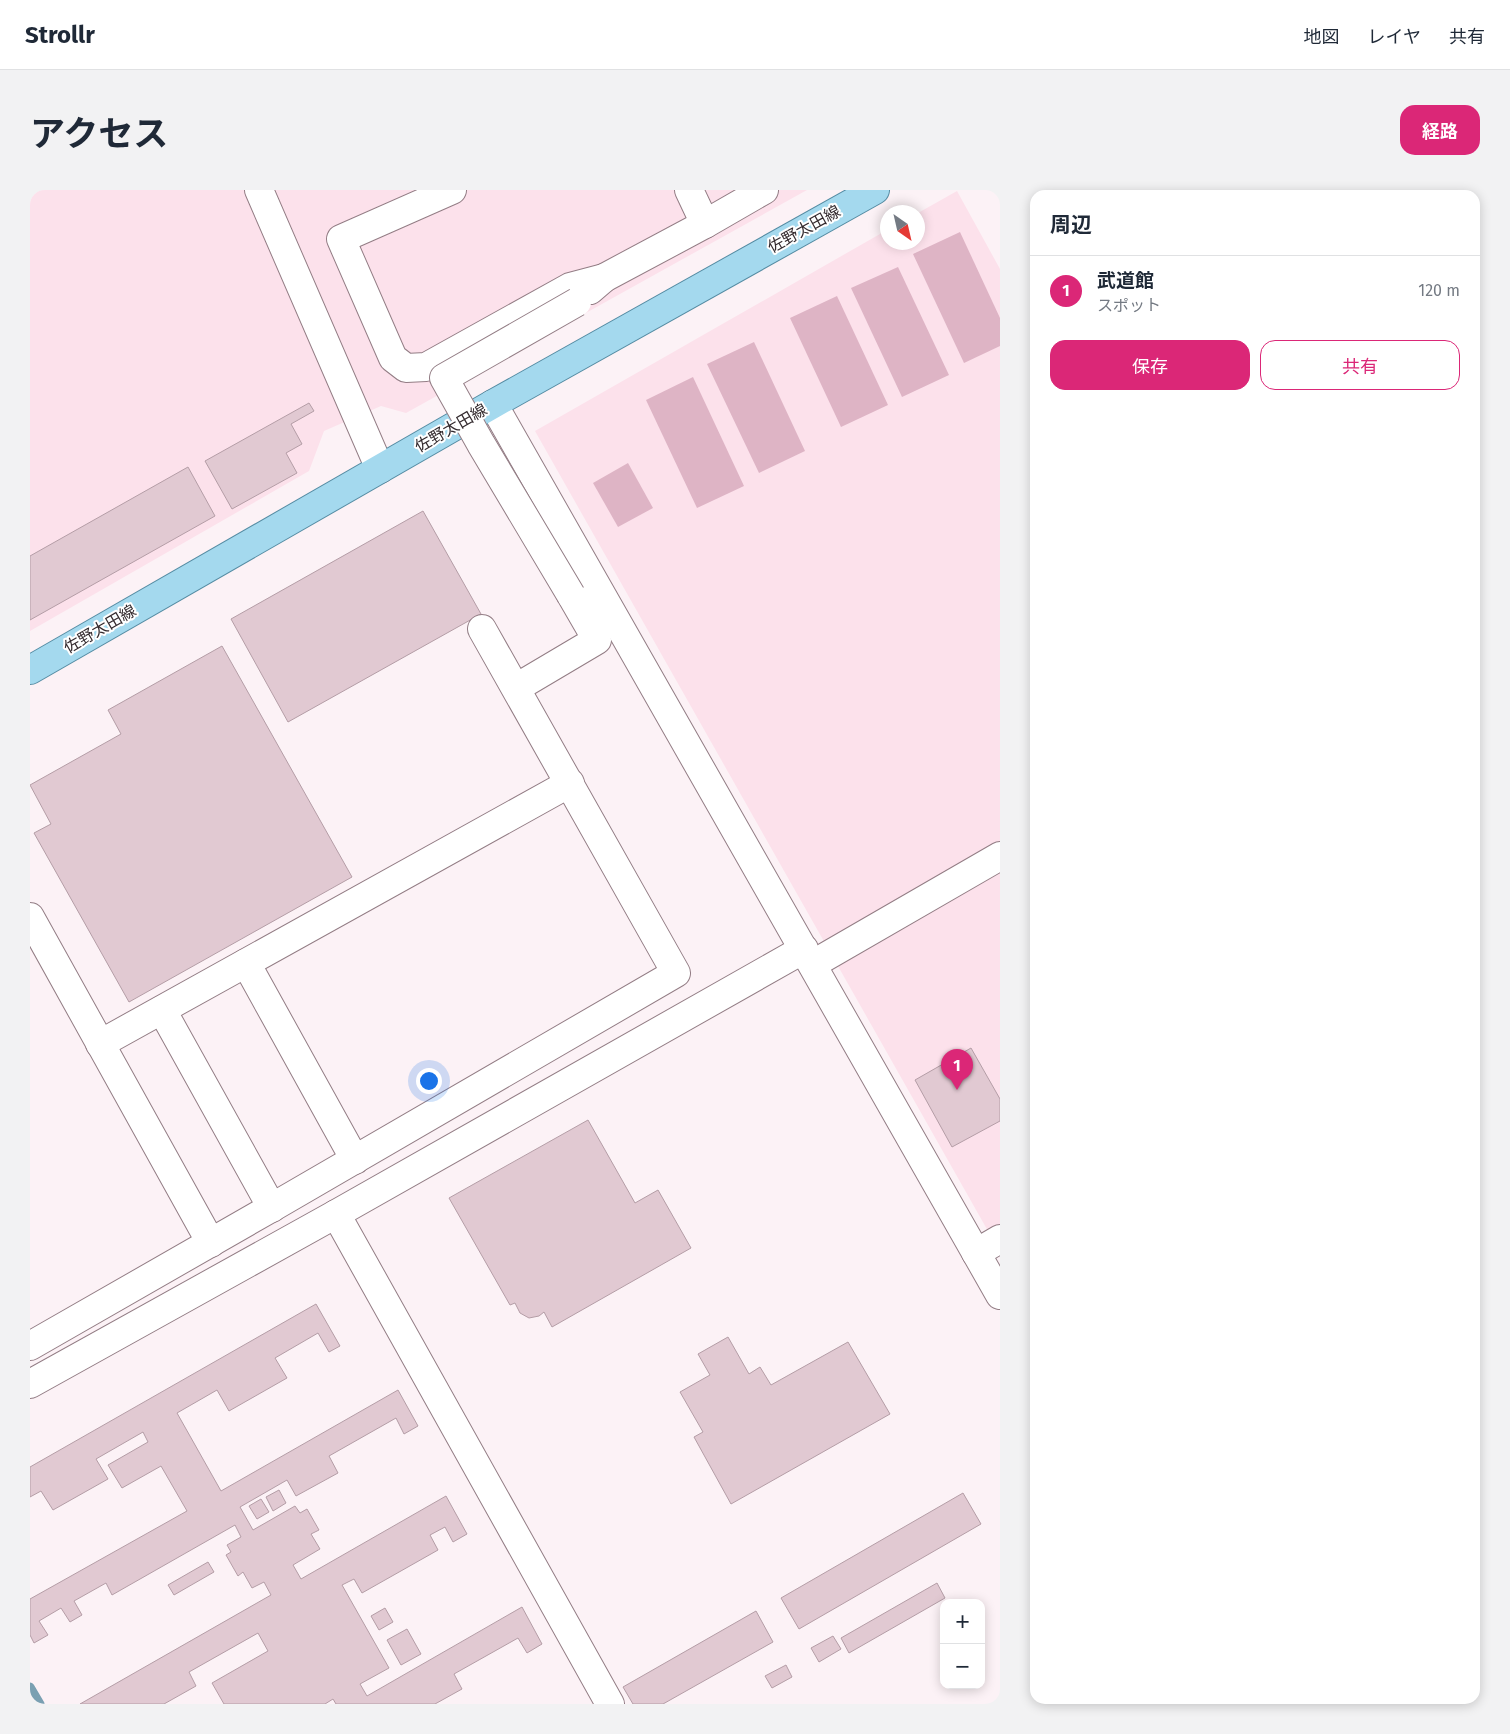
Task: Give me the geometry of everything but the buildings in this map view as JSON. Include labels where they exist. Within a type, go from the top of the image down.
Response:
[{"type":"main road","name":"佐野太田線","points":[[30,670],[494,404],[875,190]]},
{"type":"street","points":[[259,190],[380,469]]},
{"type":"street","points":[[452,190],[341,239],[393,358],[406,368],[426,367],[570,287],[604,278],[764,190]]},
{"type":"street","points":[[689,190],[705,224]]},
{"type":"street","points":[[516,688],[597,640],[444,378],[577,302],[604,278]]},
{"type":"street","points":[[494,404],[1000,1295]]},
{"type":"street","points":[[30,1346],[676,973],[482,629]]},
{"type":"street","points":[[100,1044],[570,783]]},
{"type":"street","points":[[30,1384],[808,956],[1000,856]]},
{"type":"street","points":[[30,917],[211,1243]]},
{"type":"street","points":[[246,963],[355,1160]]},
{"type":"street","points":[[162,1010],[272,1208]]},
{"type":"street","points":[[336,1214],[610,1704]]},
{"type":"street","points":[[976,1253],[1000,1239]]},
{"type":"shaded area","points":[[30,190],[807,190],[406,413],[381,406],[324,431],[309,471],[30,631]]},
{"type":"shaded area","points":[[957,191],[1000,269],[1000,1224],[988,1231],[535,431],[880,234],[880,250],[925,250],[925,209]]},
{"type":"shaded area","points":[[960,232],[1000,318],[1000,346],[964,363],[913,254]]},
{"type":"shaded area","points":[[898,267],[949,375],[902,397],[851,288]]},
{"type":"shaded area","points":[[837,296],[888,405],[841,427],[790,318]]},
{"type":"shaded area","points":[[754,342],[805,451],[759,473],[707,364]]},
{"type":"shaded area","points":[[693,377],[744,486],[697,508],[646,400]]},
{"type":"shaded area","points":[[628,463],[653,508],[618,527],[593,483]]},
{"type":"waterway","points":[[30,1687],[40,1704]]},
{"type":"place","name":"武道館","points":[[957,1090]]}]
